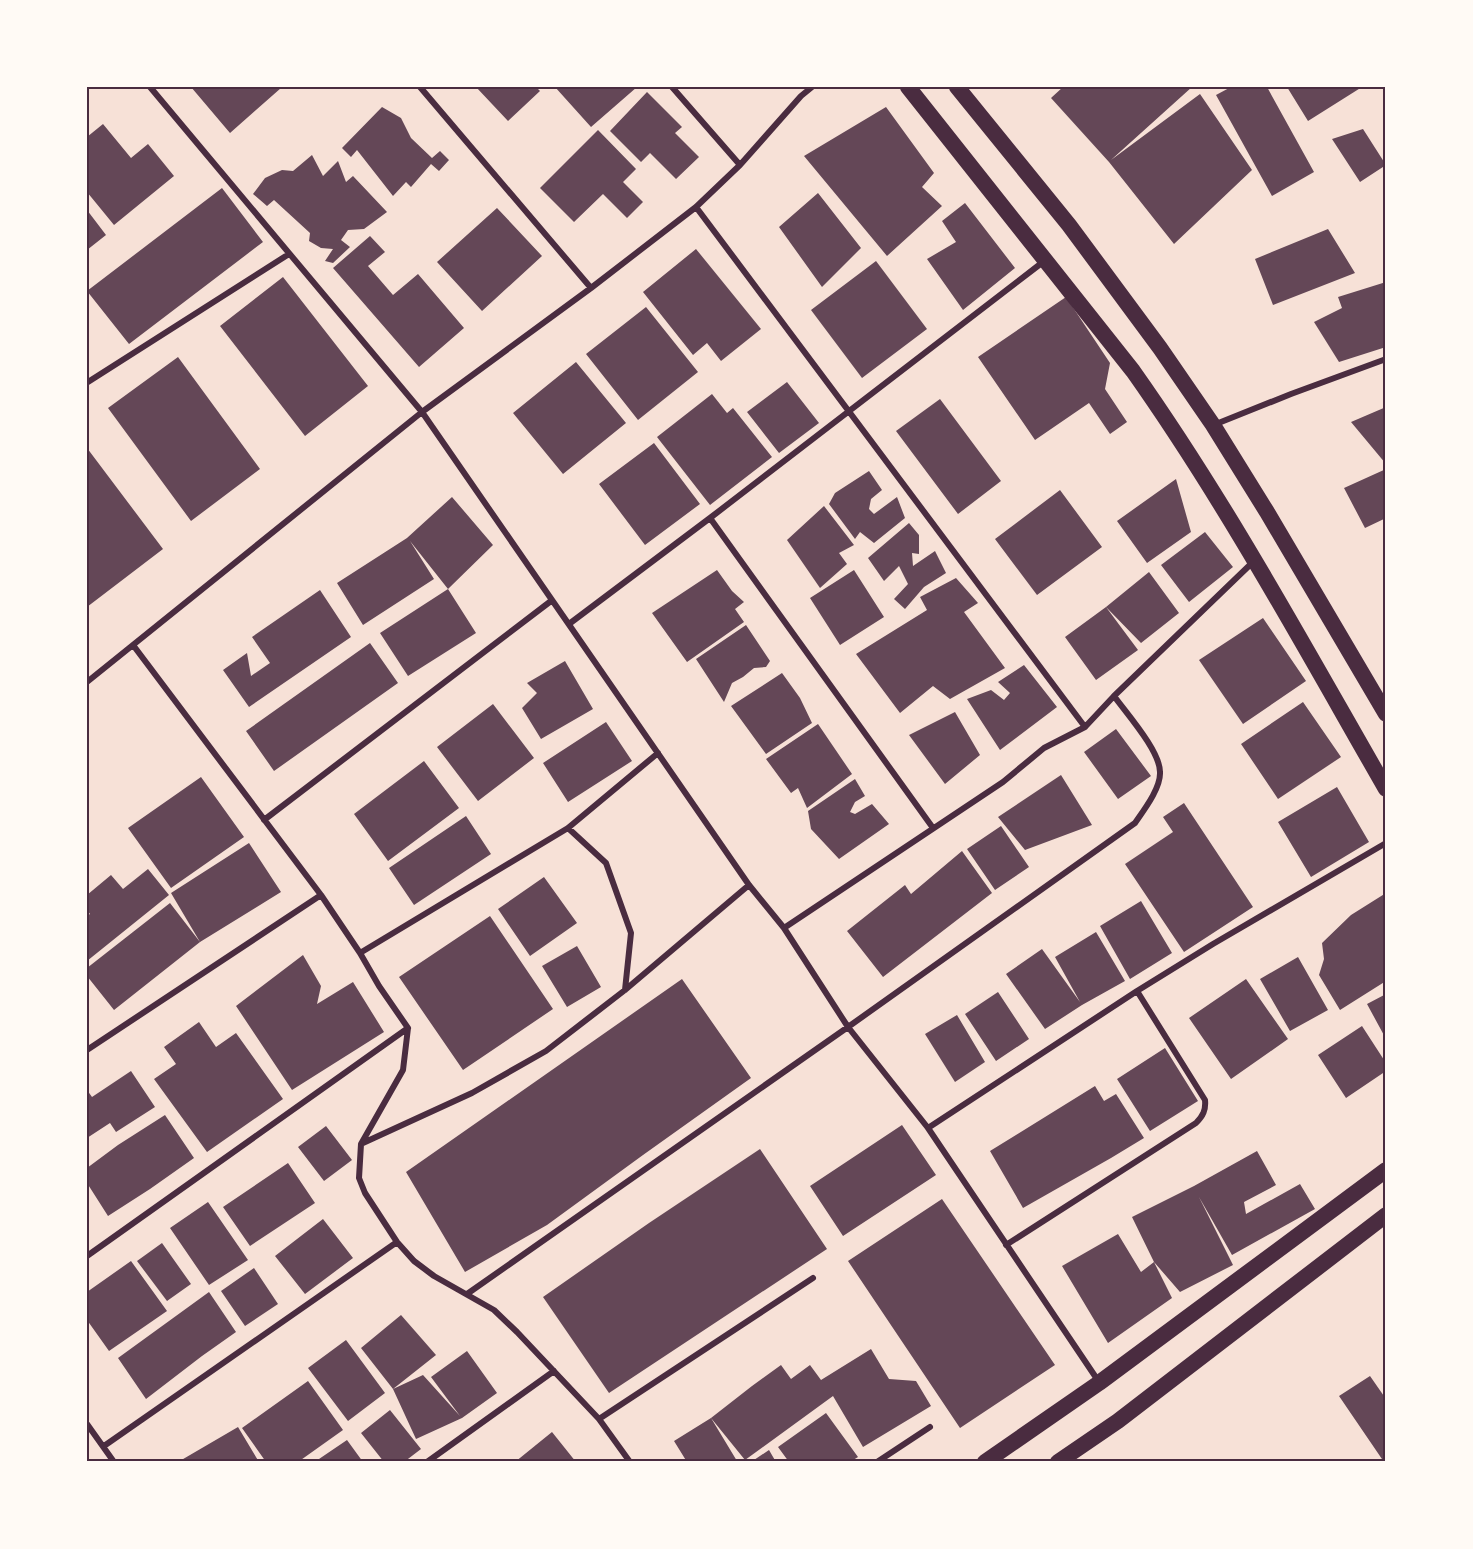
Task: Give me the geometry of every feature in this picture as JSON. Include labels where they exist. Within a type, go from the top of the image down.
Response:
[{"type":"highway","points":[[908,87],[1134,371],[1163,413],[1254,560],[1386,789]]},
{"type":"highway","points":[[957,87],[1069,225],[1160,348],[1213,425],[1386,714]]},
{"type":"highway","points":[[986,1462],[1099,1383],[1386,1170]]},
{"type":"highway","points":[[1058,1462],[1118,1421],[1386,1215]]},
{"type":"street","points":[[150,87],[422,412],[748,885],[784,928],[848,1027],[928,1128],[1099,1383]]},
{"type":"street","points":[[420,87],[591,288]]},
{"type":"street","points":[[672,87],[740,165]]},
{"type":"street","points":[[87,682],[422,412],[591,288],[696,207],[740,165],[801,96],[812,87]]},
{"type":"street","points":[[696,207],[1085,727]]},
{"type":"street","points":[[87,382],[289,254]]},
{"type":"street","points":[[569,624],[1046,260]]},
{"type":"street","points":[[1213,425],[1386,359]]},
{"type":"street","points":[[710,518],[933,828]]},
{"type":"street","points":[[784,928],[1003,782],[1044,748],[1085,727],[1254,560]]},
{"type":"street","points":[[264,820],[551,601]]},
{"type":"street","points":[[133,645],[321,895],[408,1028],[402,1070],[362,1144],[359,1178],[365,1193],[397,1242],[414,1262],[494,1310],[600,1419],[630,1462]]},
{"type":"street","points":[[466,1294],[1135,823],[1150,802],[1161,773],[1154,752],[1114,696]]},
{"type":"street","points":[[360,953],[568,828],[658,753]]},
{"type":"street","points":[[568,828],[606,863],[631,933],[625,990]]},
{"type":"street","points":[[928,1128],[1137,991],[1386,843]]},
{"type":"street","points":[[362,1144],[472,1093],[546,1051],[625,990],[748,885]]},
{"type":"street","points":[[87,1050],[321,895]]},
{"type":"street","points":[[1006,1245],[1196,1123],[1206,1108],[1205,1100],[1137,991]]},
{"type":"street","points":[[87,1256],[408,1028]]},
{"type":"street","points":[[104,1446],[397,1242]]},
{"type":"street","points":[[600,1419],[813,1278]]},
{"type":"street","points":[[427,1462],[554,1371]]},
{"type":"street","points":[[87,1424],[114,1462]]},
{"type":"street","points":[[877,1462],[930,1427]]},
{"type":"building","points":[[191,87],[280,87],[281,88],[230,133]]},
{"type":"building","points":[[476,87],[536,87],[540,91],[508,121]]},
{"type":"building","points":[[555,87],[637,87],[591,127]]},
{"type":"building","points":[[1063,87],[1192,87],[1111,160],[1200,94],[1252,170],[1174,244],[1109,162],[1051,98]]},
{"type":"building","points":[[1231,87],[1267,87],[1314,172],[1272,196],[1216,95]]},
{"type":"building","points":[[1287,87],[1362,87],[1308,121]]},
{"type":"building","points":[[647,92],[682,127],[675,133],[699,157],[676,179],[650,153],[641,162],[610,131]]},
{"type":"building","points":[[382,107],[401,118],[411,138],[432,158],[440,151],[449,160],[439,171],[431,164],[411,187],[406,182],[393,196],[357,150],[351,157],[342,148]]},
{"type":"building","points":[[886,107],[934,173],[922,187],[942,206],[887,256],[804,156]]},
{"type":"building","points":[[103,124],[131,158],[148,144],[174,176],[114,225],[87,192],[87,137]]},
{"type":"building","points":[[1363,129],[1386,165],[1360,182],[1332,139]]},
{"type":"building","points":[[598,130],[636,169],[623,182],[643,202],[627,218],[603,194],[574,222],[540,188]]},
{"type":"building","points":[[312,155],[323,176],[338,161],[346,182],[353,176],[387,212],[364,229],[348,230],[341,240],[350,247],[333,263],[325,261],[333,249],[321,248],[309,241],[310,233],[274,200],[267,206],[253,194],[265,178],[282,170],[293,171]]},
{"type":"building","points":[[222,188],[263,242],[129,344],[87,291]]},
{"type":"building","points":[[818,193],[861,248],[822,287],[779,227]]},
{"type":"building","points":[[965,203],[1015,268],[963,310],[927,259],[956,242],[942,221]]},
{"type":"building","points":[[497,208],[542,256],[482,311],[437,262]]},
{"type":"building","points":[[87,210],[106,235],[87,250]]},
{"type":"building","points":[[1328,229],[1355,273],[1273,305],[1255,259]]},
{"type":"building","points":[[370,236],[385,252],[368,266],[393,295],[418,274],[464,328],[419,367],[333,268]]},
{"type":"building","points":[[696,249],[761,329],[721,361],[707,343],[693,355],[643,292]]},
{"type":"building","points":[[876,261],[927,329],[862,378],[811,310]]},
{"type":"building","points":[[283,277],[368,386],[305,436],[220,326]]},
{"type":"building","points":[[1386,282],[1386,347],[1339,362],[1314,322],[1342,308],[1338,297]]},
{"type":"building","points":[[1066,297],[1110,363],[1105,389],[1127,422],[1110,434],[1089,403],[1035,440],[978,357]]},
{"type":"building","points":[[646,307],[698,372],[638,420],[586,354]]},
{"type":"building","points":[[178,357],[260,469],[191,521],[108,408]]},
{"type":"building","points":[[576,362],[626,423],[563,474],[513,413]]},
{"type":"building","points":[[787,382],[819,423],[779,453],[747,412]]},
{"type":"building","points":[[712,394],[727,413],[733,408],[772,457],[710,505],[657,437]]},
{"type":"building","points":[[940,399],[1001,481],[958,514],[896,431]]},
{"type":"building","points":[[1386,407],[1386,464],[1351,422]]},
{"type":"building","points":[[654,443],[700,504],[645,545],[599,484]]},
{"type":"building","points":[[87,448],[163,549],[87,607]]},
{"type":"building","points":[[1386,469],[1386,518],[1365,528],[1344,488]]},
{"type":"building","points":[[869,471],[882,490],[871,499],[869,509],[874,514],[897,497],[905,518],[874,543],[860,532],[855,539],[829,504],[835,493]]},
{"type":"building","points":[[1176,479],[1191,532],[1147,563],[1117,521]]},
{"type":"building","points":[[1060,490],[1102,547],[1037,595],[995,539]]},
{"type":"building","points":[[452,497],[493,545],[448,589],[410,541],[434,579],[363,625],[337,583],[407,538]]},
{"type":"building","points":[[824,506],[854,545],[839,553],[847,564],[820,588],[787,540]]},
{"type":"building","points":[[909,523],[919,535],[919,554],[912,553],[913,566],[935,551],[946,573],[924,587],[905,609],[894,599],[908,584],[899,566],[884,581],[868,558]]},
{"type":"building","points":[[1205,532],[1233,567],[1189,602],[1161,565]]},
{"type":"building","points":[[717,570],[732,591],[744,602],[735,609],[744,622],[687,662],[652,613]]},
{"type":"building","points":[[854,570],[884,617],[840,645],[810,598]]},
{"type":"building","points":[[1149,572],[1179,613],[1141,643],[1106,607]]},
{"type":"building","points":[[956,578],[978,603],[964,612],[1005,668],[950,699],[933,686],[900,713],[856,654],[927,610],[920,597]]},
{"type":"building","points":[[448,589],[476,633],[408,676],[380,633]]},
{"type":"building","points":[[320,590],[351,637],[249,707],[223,670],[247,653],[251,676],[270,663],[252,637]]},
{"type":"building","points":[[1106,607],[1138,650],[1096,680],[1065,637]]},
{"type":"building","points":[[1263,618],[1306,681],[1243,724],[1199,660]]},
{"type":"building","points":[[746,625],[770,661],[766,667],[754,668],[732,683],[724,702],[696,659]]},
{"type":"building","points":[[370,643],[398,683],[274,771],[246,731]]},
{"type":"building","points":[[565,661],[593,709],[541,739],[522,708],[537,693],[527,683]]},
{"type":"building","points":[[1024,665],[1057,707],[1000,750],[967,699],[991,690],[1004,700],[1010,693],[998,682]]},
{"type":"building","points":[[782,673],[800,698],[812,723],[766,754],[731,706]]},
{"type":"building","points":[[1303,702],[1341,757],[1278,799],[1241,744]]},
{"type":"building","points":[[493,704],[534,758],[478,801],[437,747]]},
{"type":"building","points":[[955,712],[980,755],[945,784],[909,735]]},
{"type":"building","points":[[606,722],[632,761],[568,802],[543,763]]},
{"type":"building","points":[[818,724],[852,774],[807,808],[798,788],[791,793],[766,759]]},
{"type":"building","points":[[1116,729],[1151,776],[1118,799],[1084,752]]},
{"type":"building","points":[[424,761],[459,808],[388,861],[354,814]]},
{"type":"building","points":[[1061,775],[1092,825],[1025,850],[998,817]]},
{"type":"building","points":[[201,777],[244,837],[171,888],[128,828]]},
{"type":"building","points":[[855,779],[865,796],[855,802],[850,812],[855,814],[872,804],[889,824],[839,859],[811,829],[808,811]]},
{"type":"building","points":[[1337,787],[1369,842],[1311,877],[1278,822]]},
{"type":"building","points":[[1184,803],[1253,907],[1184,952],[1125,864],[1173,832],[1163,817]]},
{"type":"building","points":[[466,816],[491,854],[414,905],[389,868]]},
{"type":"building","points":[[1001,826],[1029,867],[995,890],[967,849]]},
{"type":"building","points":[[249,843],[281,892],[200,942],[171,893]]},
{"type":"building","points":[[962,851],[992,893],[883,977],[847,931],[905,885],[911,894]]},
{"type":"building","points":[[148,869],[169,895],[87,961],[87,916],[90,914],[87,910],[87,895],[111,875],[123,889]]},
{"type":"building","points":[[544,877],[577,923],[530,956],[498,909]]},
{"type":"building","points":[[1386,893],[1386,981],[1340,1010],[1319,975],[1324,959],[1322,943],[1351,915]]},
{"type":"building","points":[[1141,901],[1172,953],[1130,979],[1100,926]]},
{"type":"building","points":[[170,903],[200,942],[114,1010],[87,976],[87,968]]},
{"type":"building","points":[[490,916],[553,1009],[463,1070],[399,977]]},
{"type":"building","points":[[1096,932],[1125,981],[1045,1029],[1006,974],[1042,949],[1080,1002],[1055,957]]},
{"type":"building","points":[[577,946],[601,987],[567,1007],[542,966]]},
{"type":"building","points":[[303,955],[321,986],[317,1004],[353,982],[384,1032],[292,1090],[236,1006]]},
{"type":"building","points":[[1298,957],[1328,1010],[1290,1031],[1260,979]]},
{"type":"building","points":[[682,979],[751,1078],[547,1225],[465,1272],[406,1172]]},
{"type":"building","points":[[1246,979],[1288,1039],[1231,1079],[1189,1018]]},
{"type":"building","points":[[998,992],[1029,1039],[996,1061],[965,1014]]},
{"type":"building","points":[[1386,994],[1386,1039],[1367,1004]]},
{"type":"building","points":[[957,1015],[985,1062],[955,1082],[925,1034]]},
{"type":"building","points":[[199,1022],[216,1047],[236,1033],[283,1099],[207,1152],[154,1079],[176,1064],[164,1047]]},
{"type":"building","points":[[1362,1026],[1386,1063],[1386,1071],[1346,1098],[1318,1055]]},
{"type":"building","points":[[1165,1048],[1198,1101],[1150,1131],[1117,1079]]},
{"type":"building","points":[[131,1071],[155,1107],[116,1132],[110,1123],[87,1138],[87,1090],[92,1097]]},
{"type":"building","points":[[1095,1086],[1104,1101],[1116,1094],[1144,1138],[1023,1208],[990,1151]]},
{"type":"building","points":[[165,1115],[194,1158],[108,1216],[87,1183],[87,1168]]},
{"type":"building","points":[[902,1125],[936,1175],[843,1236],[810,1186]]},
{"type":"building","points":[[326,1126],[352,1160],[324,1181],[298,1147]]},
{"type":"building","points":[[760,1149],[827,1249],[609,1393],[543,1297]]},
{"type":"building","points":[[1257,1151],[1276,1185],[1244,1202],[1246,1214],[1300,1184],[1315,1209],[1232,1255],[1199,1197],[1233,1265],[1180,1292],[1154,1262],[1132,1217]]},
{"type":"building","points":[[288,1163],[315,1203],[250,1246],[223,1207]]},
{"type":"building","points":[[942,1199],[1055,1365],[960,1428],[848,1261]]},
{"type":"building","points":[[208,1202],[248,1260],[209,1285],[170,1228]]},
{"type":"building","points":[[323,1219],[353,1258],[305,1294],[275,1256]]},
{"type":"building","points":[[1118,1234],[1141,1272],[1154,1262],[1172,1298],[1108,1343],[1062,1266]]},
{"type":"building","points":[[162,1243],[191,1284],[167,1301],[137,1261]]},
{"type":"building","points":[[131,1261],[167,1311],[109,1351],[87,1320],[87,1292]]},
{"type":"building","points":[[254,1268],[278,1304],[245,1326],[221,1291]]},
{"type":"building","points":[[209,1292],[236,1332],[146,1399],[118,1358]]},
{"type":"building","points":[[401,1315],[436,1355],[393,1389],[361,1348]]},
{"type":"building","points":[[346,1340],[385,1393],[348,1421],[308,1368]]},
{"type":"building","points":[[871,1349],[889,1379],[916,1381],[931,1406],[863,1447],[833,1396],[745,1460],[711,1418],[781,1365],[791,1379],[810,1365],[821,1380]]},
{"type":"building","points":[[467,1351],[497,1393],[462,1418],[416,1439],[393,1389],[423,1375],[460,1416],[431,1377]]},
{"type":"building","points":[[1370,1376],[1386,1399],[1386,1462],[1339,1396]]},
{"type":"building","points":[[308,1381],[343,1430],[298,1462],[266,1462],[242,1428]]},
{"type":"building","points":[[390,1410],[421,1449],[404,1462],[384,1462],[361,1433]]},
{"type":"building","points":[[826,1413],[858,1457],[850,1462],[789,1462],[778,1447]]},
{"type":"building","points":[[711,1418],[737,1461],[687,1462],[674,1441]]},
{"type":"building","points":[[238,1427],[259,1462],[178,1462]]},
{"type":"building","points":[[552,1432],[576,1462],[515,1462]]},
{"type":"building","points":[[347,1440],[363,1462],[315,1462],[319,1459]]},
{"type":"building","points":[[769,1450],[776,1462],[751,1462]]}]
